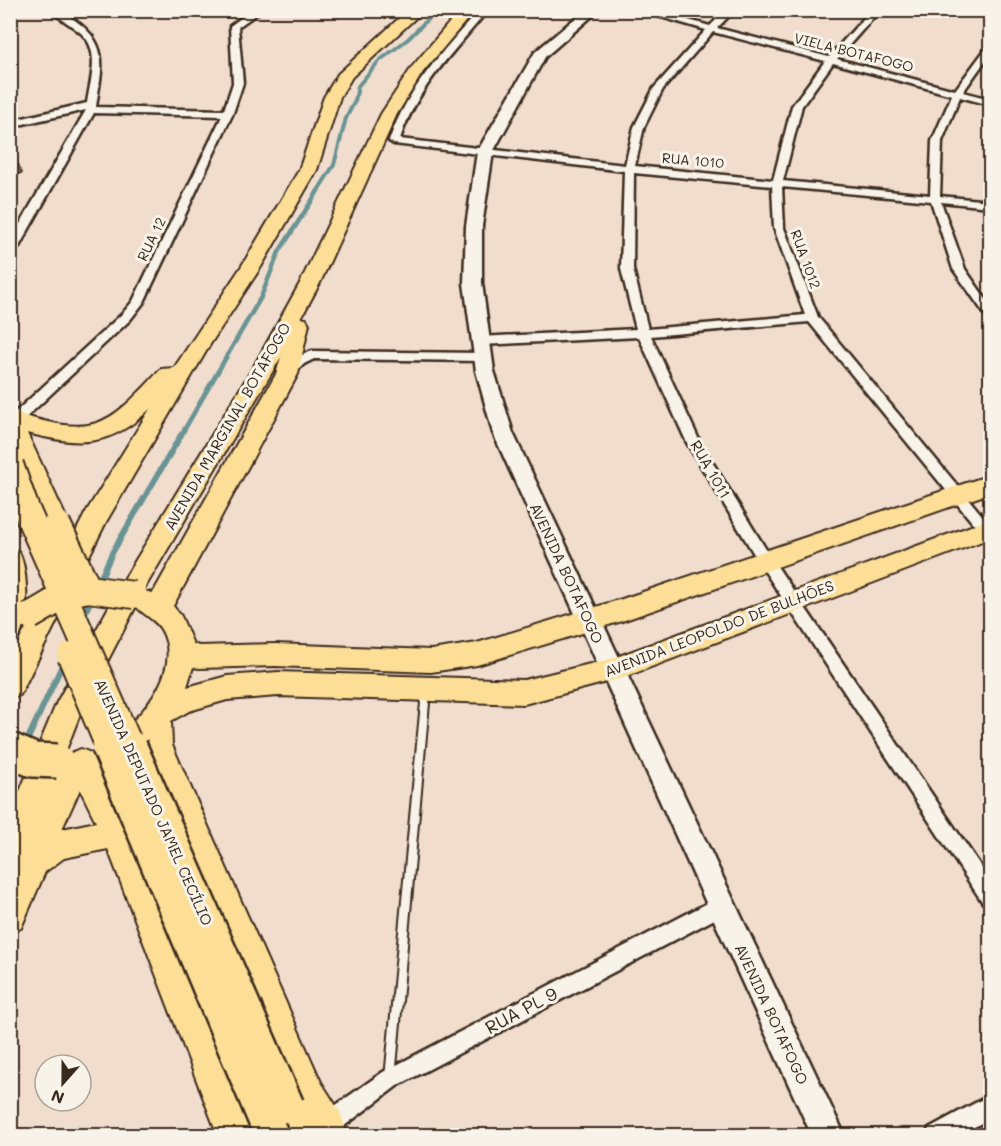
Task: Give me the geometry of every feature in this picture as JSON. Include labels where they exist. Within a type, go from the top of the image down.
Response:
[{"type":"main road","points":[[10,687],[95,519],[201,342],[251,267],[308,170],[332,96],[346,74],[417,10]]},
{"type":"main road","name":"AVENIDA MARGINAL BOTAFOGO","points":[[21,858],[72,701],[132,588],[265,366],[310,283],[389,114],[417,70],[468,10]]},
{"type":"main road","points":[[159,607],[287,374],[310,283]]},
{"type":"main road","points":[[12,421],[66,433],[88,435],[107,429],[130,415],[201,342]]},
{"type":"main road","points":[[12,421],[88,589]]},
{"type":"main road","name":"AVENIDA DEPUTADO JAMEL CECÍLIO","points":[[10,465],[29,518],[290,1130]]},
{"type":"main road","points":[[182,652],[199,657],[275,655],[431,661],[477,654],[588,621],[990,484]]},
{"type":"main road","name":"AVENIDA DEPUTADO JAMEL CECÍLIO","points":[[10,512],[290,1130]]},
{"type":"main road","name":"AVENIDA LEOPOLDO DE BULHÕES","points":[[157,715],[181,701],[227,688],[278,684],[524,692],[612,670],[792,601],[989,531]]},
{"type":"main road","points":[[10,560],[17,623],[69,593],[88,589],[134,595],[159,607],[174,624],[182,652],[176,681],[157,715],[119,749],[69,762],[33,760],[10,750]]},
{"type":"main road","points":[[157,715],[158,745],[308,1095],[290,1130]]},
{"type":"main road","points":[[10,917],[21,858],[63,789],[69,762]]},
{"type":"main road","points":[[69,762],[117,832],[290,1130]]},
{"type":"main road","points":[[21,858],[57,845],[117,832]]},
{"type":"street","points":[[10,252],[91,107],[98,59],[95,46],[85,32],[54,10]]},
{"type":"street","name":"RUA 12","points":[[12,421],[126,317],[138,302],[228,113],[238,83],[234,26],[258,10]]},
{"type":"street","name":"RUA 1010","points":[[484,10],[423,81],[397,128],[394,141],[629,169],[990,204]]},
{"type":"street","name":"AVENIDA BOTAFOGO","points":[[593,10],[540,55],[485,152],[474,226],[473,283],[484,371],[503,433],[588,621],[829,1136]]},
{"type":"street","name":"VIELA BOTAFOGO","points":[[641,10],[990,102]]},
{"type":"street","name":"RUA 1011","points":[[731,10],[711,28],[659,88],[639,127],[629,169],[627,268],[644,333],[694,443],[765,560],[990,896]]},
{"type":"street","name":"RUA 1012","points":[[876,10],[831,60],[797,106],[777,183],[779,228],[812,318],[989,531]]},
{"type":"street","points":[[990,49],[957,93],[937,141],[934,198],[959,269],[990,312]]},
{"type":"street","points":[[10,124],[91,107],[228,113]]},
{"type":"street","points":[[287,374],[300,361],[312,355],[482,349],[812,318]]},
{"type":"street","name":"RUA PL 9","points":[[290,1130],[722,905]]},
{"type":"street","points":[[937,1136],[990,1106]]},
{"type":"lane","points":[[390,1079],[427,688]]},
{"type":"building","points":[[10,150],[16,159],[10,160]]},
{"type":"waterway","points":[[317,192],[334,165],[346,118],[355,101],[358,86],[379,61],[408,39],[437,10]]},
{"type":"waterway","points":[[180,437],[261,297],[279,252],[318,191]]},
{"type":"waterway","points":[[98,584],[112,553],[181,435]]},
{"type":"waterway","points":[[82,619],[93,596]]},
{"type":"waterway","points":[[25,745],[65,659]]}]
